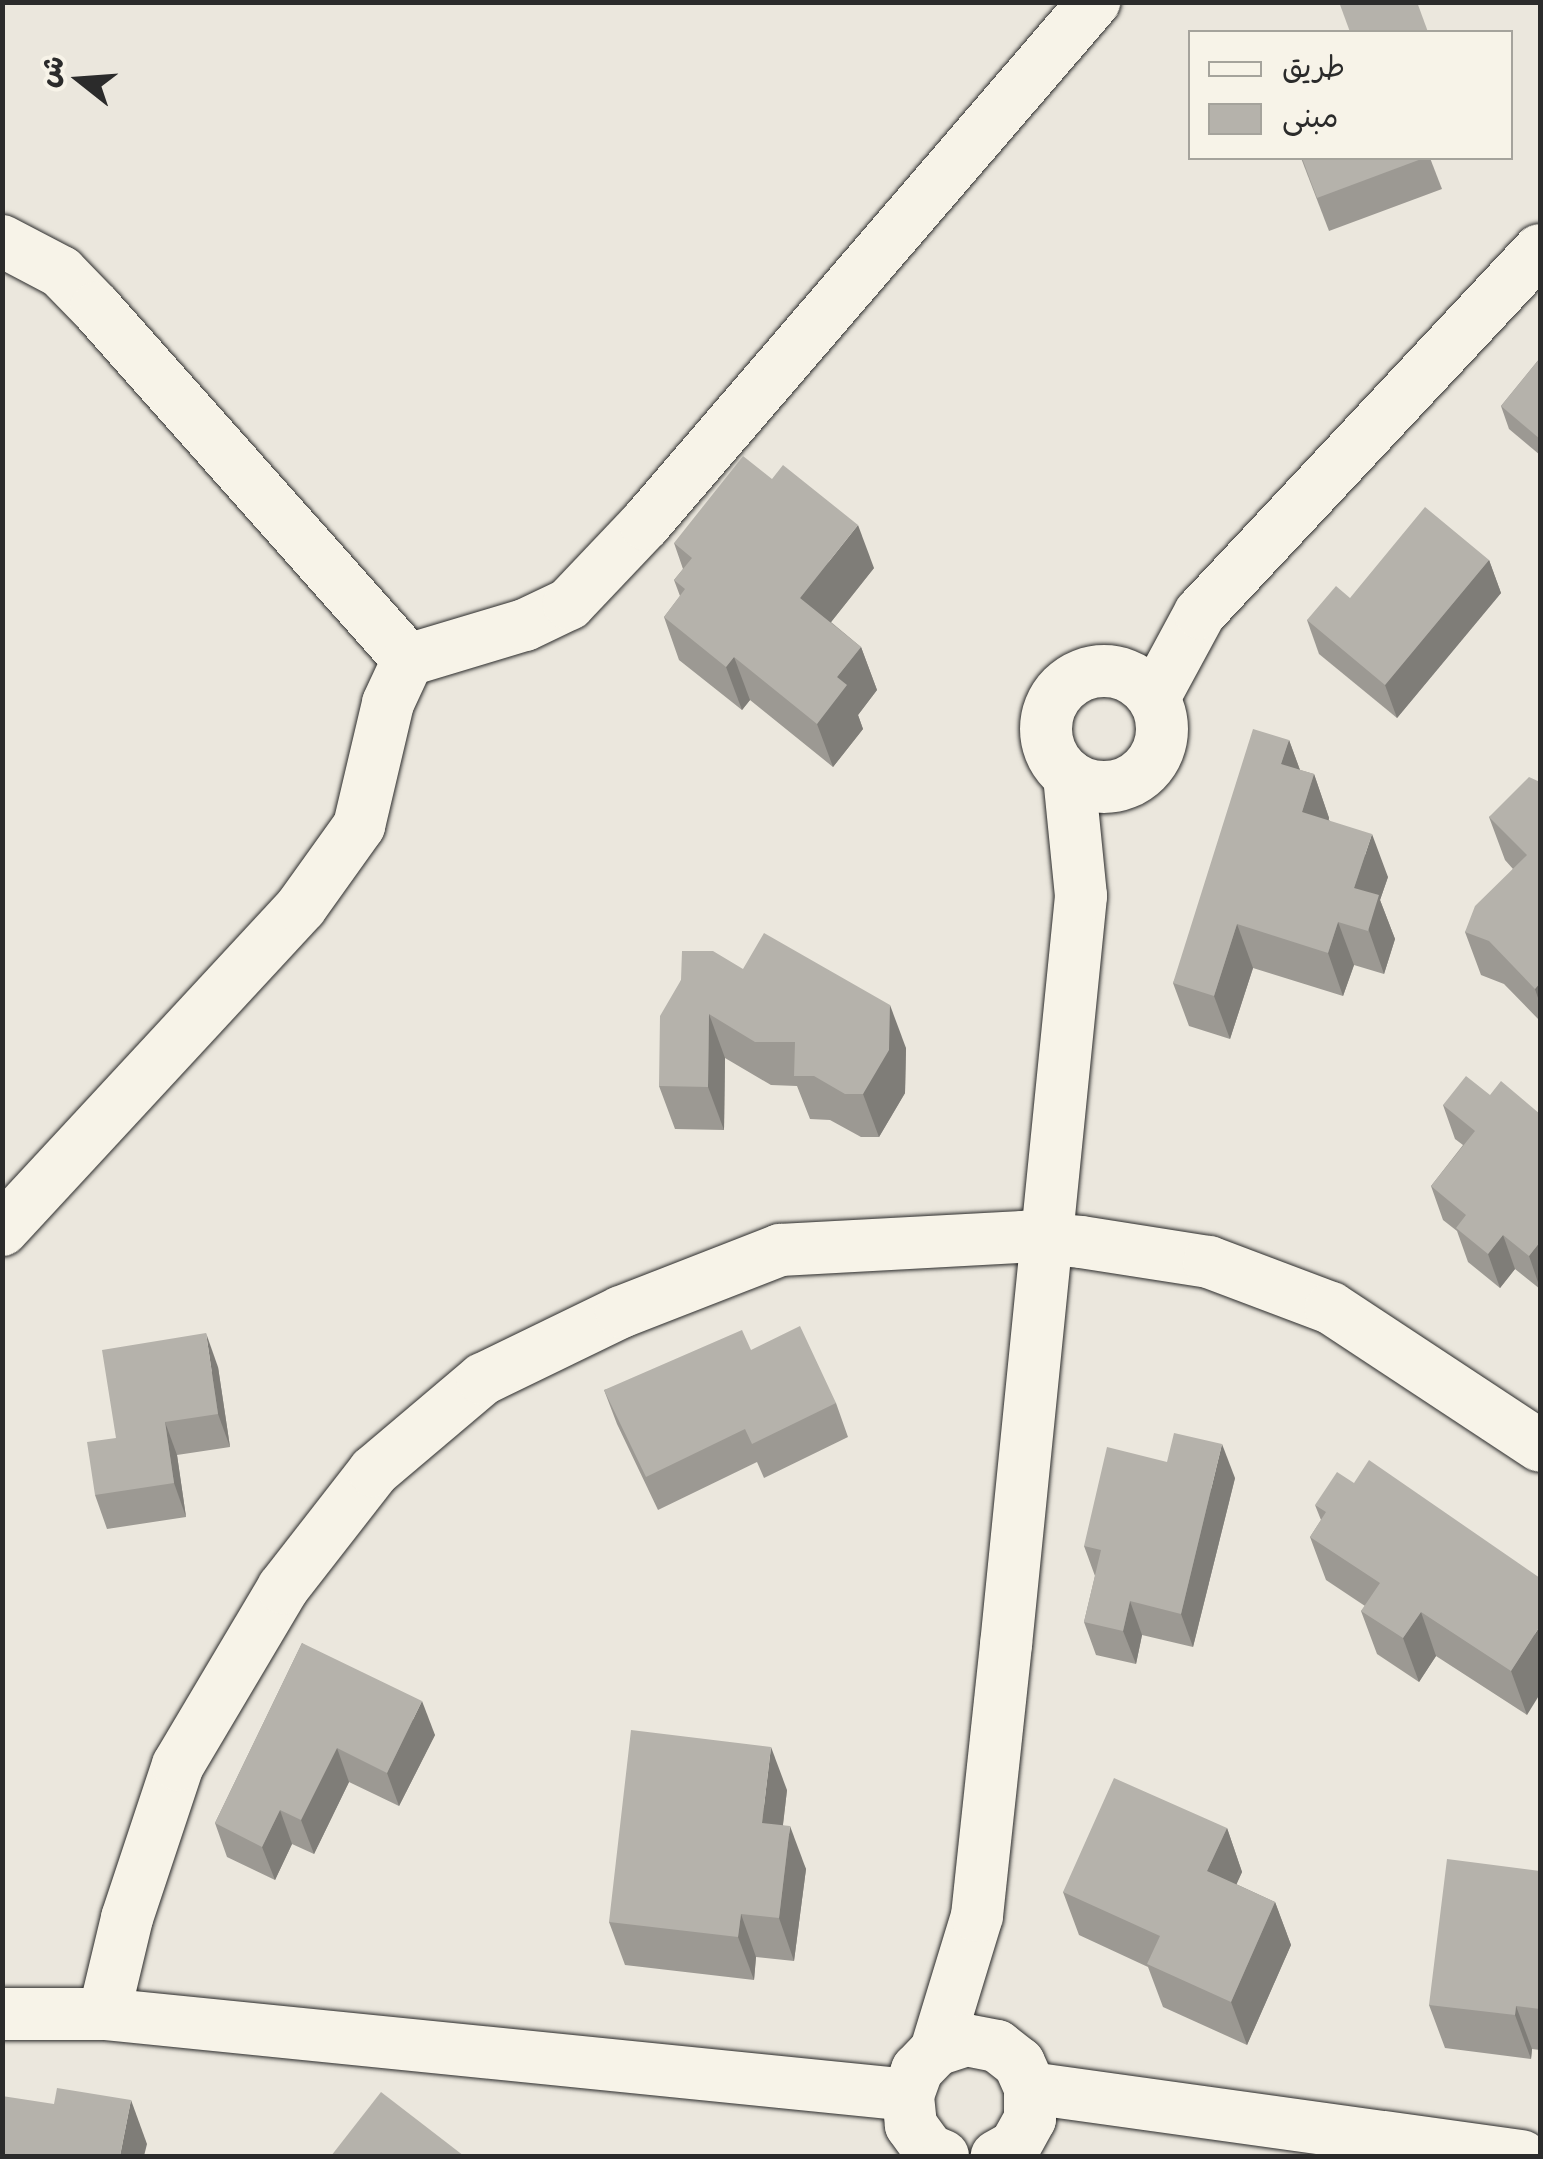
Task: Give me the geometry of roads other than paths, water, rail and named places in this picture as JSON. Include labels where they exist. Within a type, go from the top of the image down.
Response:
[{"type":"street","points":[[2,1230],[302,907],[358,826],[388,703],[408,660],[525,625],[569,604],[1094,2]]},
{"type":"street","points":[[2,241],[61,272],[96,308],[408,660]]},
{"type":"street","points":[[1154,698],[1200,613],[1540,250]]},
{"type":"street","points":[[1109,670],[1135,678],[1154,698],[1162,723],[1159,749],[1145,771],[1123,784],[1094,787],[1069,776],[1050,752],[1046,723],[1056,695],[1079,676],[1109,670],[1200,613]]},
{"type":"street","points":[[934,2154],[912,2125],[908,2095],[917,2070],[936,2050],[977,1916],[1081,896],[1069,776]]},
{"type":"street","points":[[1081,896],[1123,784]]},
{"type":"street","points":[[104,2014],[127,1918],[178,1765],[283,1588],[374,1471],[483,1379],[621,1312],[780,1250],[1048,1239],[1210,1262],[1330,1308],[1540,1446]]},
{"type":"street","points":[[977,1916],[997,2046]]},
{"type":"street","points":[[2,2014],[104,2014],[908,2095]]},
{"type":"street","points":[[936,2050],[966,2040],[997,2046],[1018,2063],[1030,2088],[1030,2118],[1015,2146],[998,2156]]},
{"type":"street","points":[[1030,2088],[1522,2156]]}]
